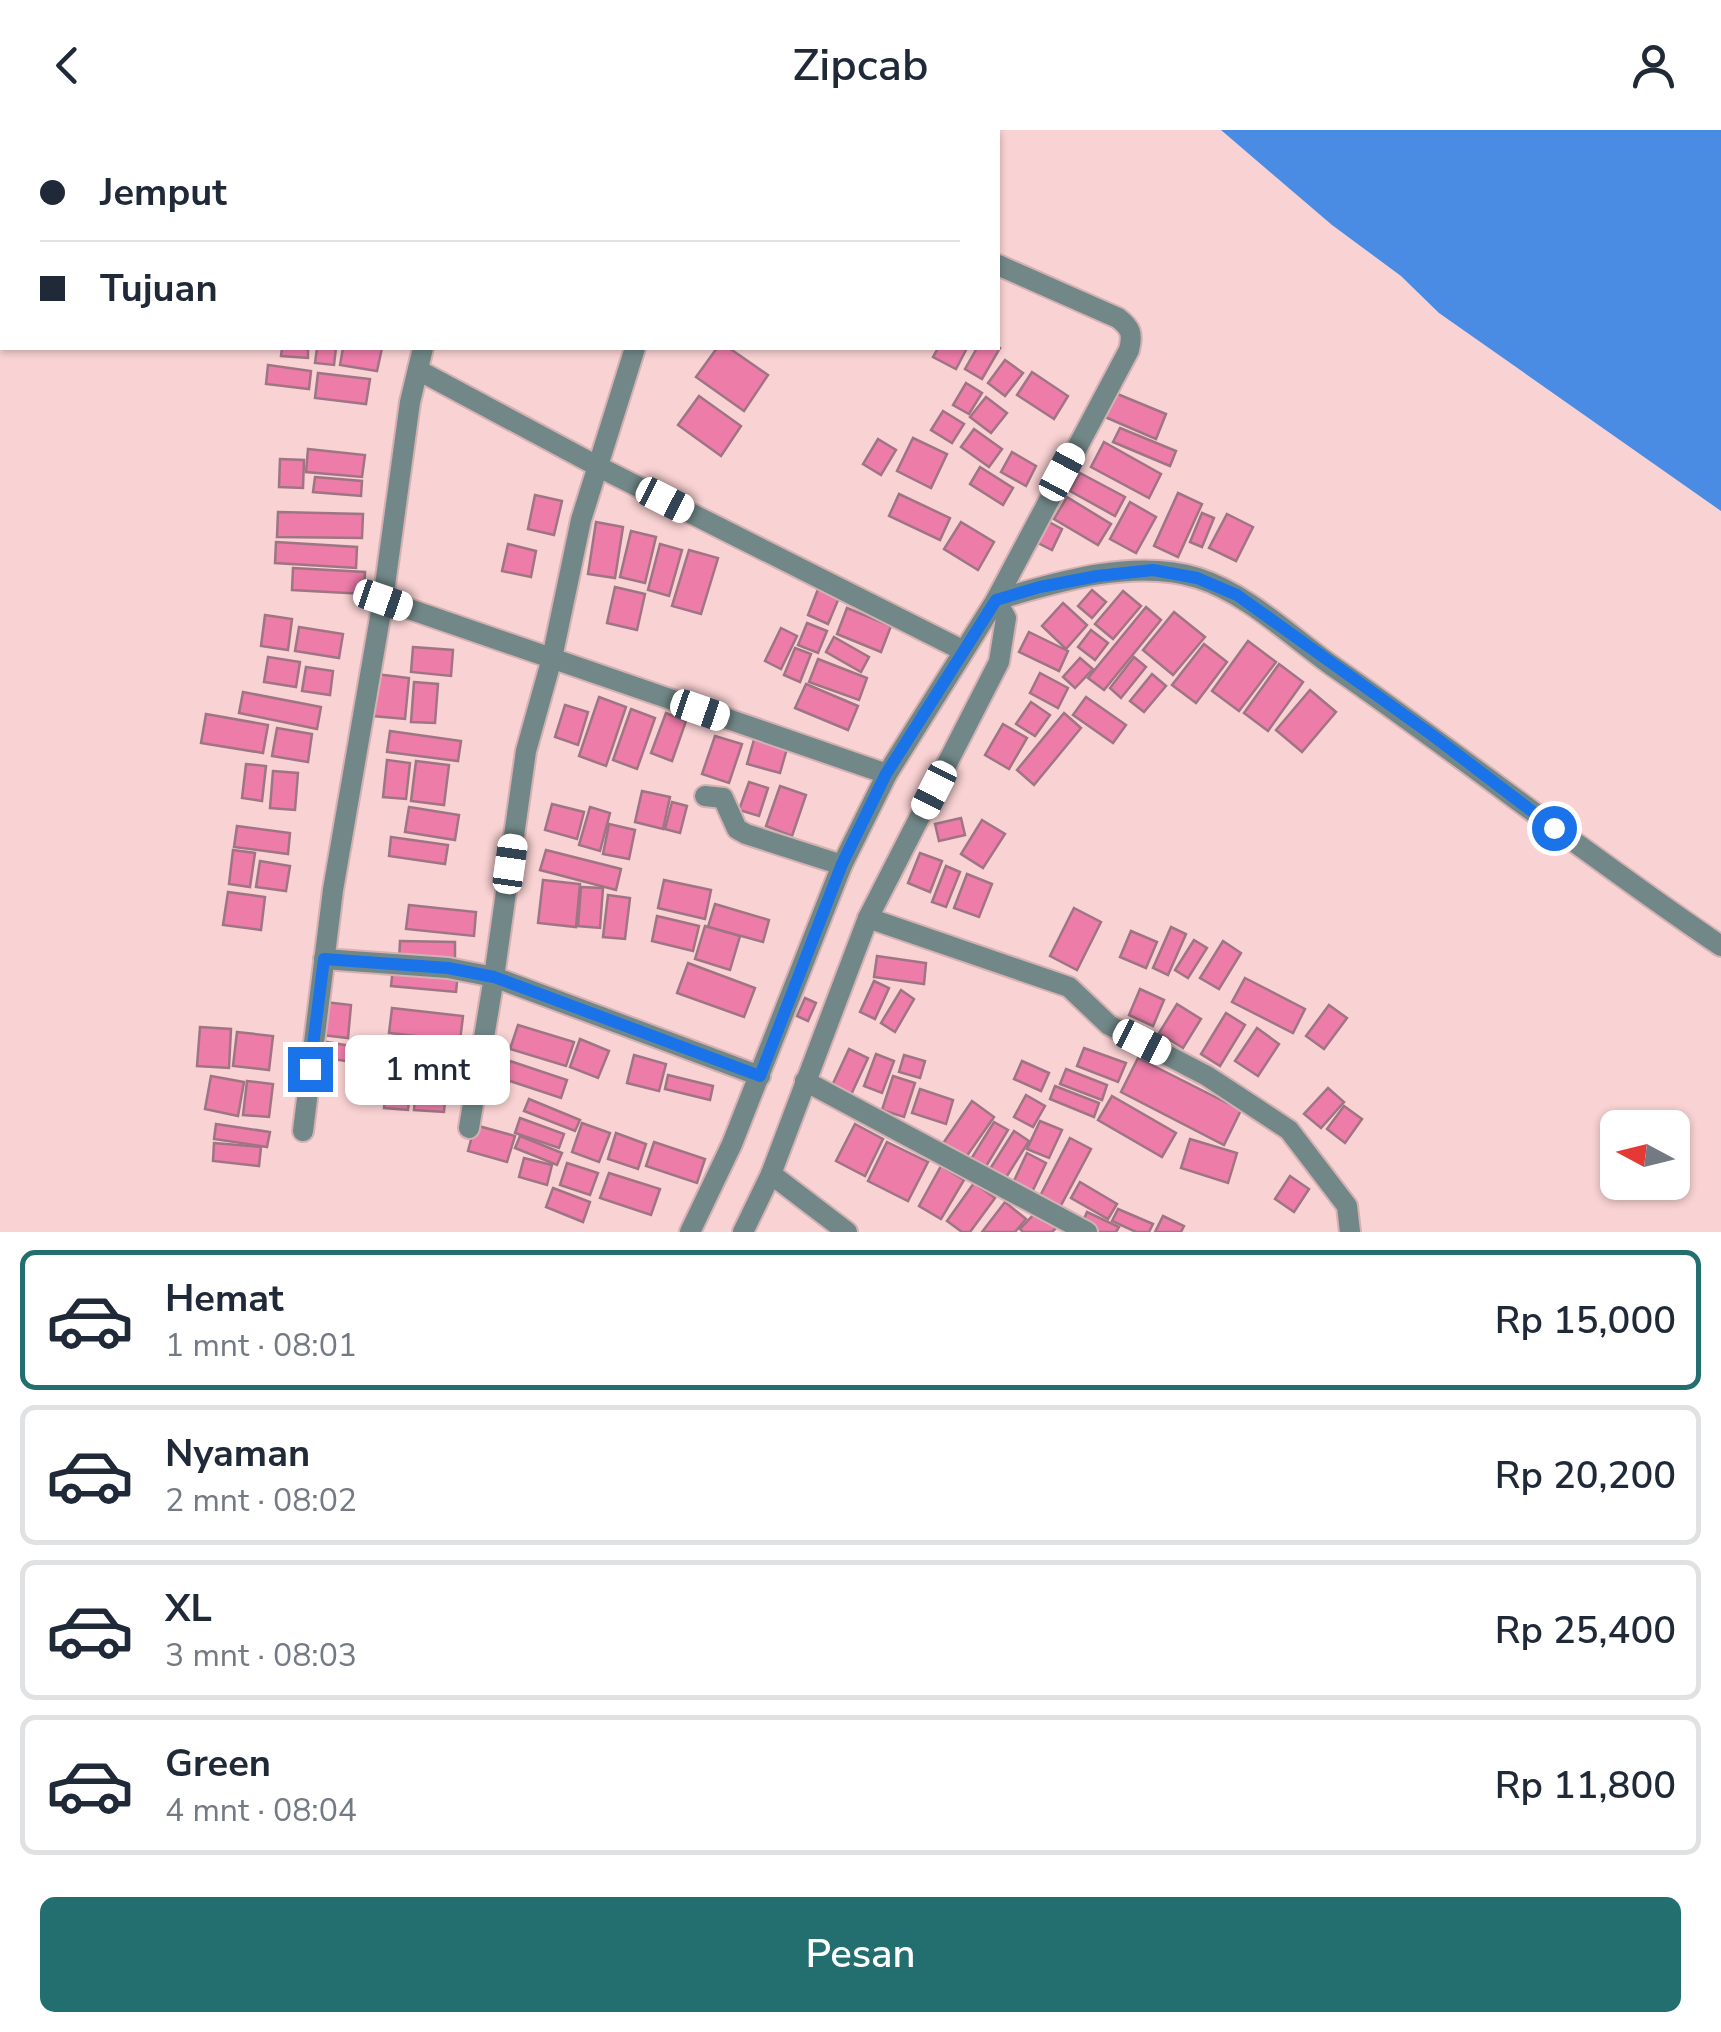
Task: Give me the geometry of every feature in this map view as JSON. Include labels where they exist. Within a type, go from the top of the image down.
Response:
[{"type":"street","points":[[690,1232],[760,1076],[842,864],[886,774],[996,600],[1129,350],[1132,334],[1118,318],[1000,266]]},
{"type":"street","points":[[303,1132],[324,959],[383,600],[410,402],[423,350]]},
{"type":"street","points":[[468,1128],[526,751],[552,658],[581,520],[634,350]]},
{"type":"street","points":[[418,370],[599,467],[962,650]]},
{"type":"street","points":[[996,600],[1078,580],[1153,570],[1197,578],[1237,595],[1432,735],[1616,875],[1721,946]]},
{"type":"street","points":[[383,600],[886,774]]},
{"type":"street","points":[[743,1232],[771,1174],[868,918],[999,662],[1006,618],[996,600]]},
{"type":"street","points":[[705,796],[723,798],[737,829],[746,834],[842,864]]},
{"type":"street","points":[[868,918],[1069,987],[1109,1025],[1206,1076],[1290,1130],[1347,1206],[1350,1232]]},
{"type":"street","points":[[324,959],[448,968],[494,977],[760,1076]]},
{"type":"street","points":[[805,1081],[1087,1232]]},
{"type":"street","points":[[771,1174],[847,1232]]},
{"type":"water","points":[[1221,130],[1721,130],[1721,511],[1439,313],[1401,276],[1332,225]]},
{"type":"building","points":[[282,350],[308,350],[308,358],[281,356]]},
{"type":"building","points":[[317,350],[336,350],[334,365],[315,363]]},
{"type":"building","points":[[343,350],[382,350],[377,371],[340,365]]},
{"type":"building","points":[[716,350],[732,350],[768,375],[744,411],[696,377]]},
{"type":"building","points":[[937,350],[966,350],[956,369],[933,357]]},
{"type":"building","points":[[976,350],[999,350],[982,379],[965,369]]},
{"type":"building","points":[[1005,360],[1023,373],[1005,396],[988,383]]},
{"type":"building","points":[[268,365],[311,371],[309,389],[266,384]]},
{"type":"building","points":[[1032,372],[1068,396],[1054,419],[1017,395]]},
{"type":"building","points":[[318,373],[370,379],[366,404],[315,398]]},
{"type":"building","points":[[966,383],[982,393],[969,414],[953,405]]},
{"type":"building","points":[[1115,393],[1166,414],[1156,439],[1105,417]]},
{"type":"building","points":[[699,396],[741,426],[721,456],[678,425]]},
{"type":"building","points":[[986,397],[1007,413],[991,433],[970,417]]},
{"type":"building","points":[[943,411],[964,424],[952,443],[931,430]]},
{"type":"building","points":[[1120,428],[1176,451],[1170,466],[1113,442]]},
{"type":"building","points":[[974,429],[1002,449],[989,467],[961,447]]},
{"type":"building","points":[[913,438],[947,454],[931,488],[897,471]]},
{"type":"building","points":[[878,439],[896,450],[881,475],[863,464]]},
{"type":"building","points":[[1104,442],[1161,474],[1149,498],[1091,467]]},
{"type":"building","points":[[308,449],[365,455],[362,477],[306,472]]},
{"type":"building","points":[[1012,452],[1036,466],[1026,486],[1001,472]]},
{"type":"building","points":[[280,459],[304,460],[303,488],[279,487]]},
{"type":"building","points":[[980,467],[1013,488],[1003,505],[970,484]]},
{"type":"building","points":[[1080,473],[1125,497],[1115,516],[1070,491]]},
{"type":"building","points":[[315,477],[362,481],[361,496],[313,492]]},
{"type":"building","points":[[1178,493],[1202,504],[1178,557],[1154,546]]},
{"type":"building","points":[[899,494],[950,518],[940,540],[889,516]]},
{"type":"building","points":[[535,495],[562,501],[554,535],[528,529]]},
{"type":"building","points":[[1067,497],[1111,524],[1098,545],[1054,519]]},
{"type":"building","points":[[1130,502],[1156,517],[1136,553],[1110,539]]},
{"type":"building","points":[[278,512],[363,514],[362,538],[277,537]]},
{"type":"building","points":[[1202,513],[1214,518],[1202,547],[1190,542]]},
{"type":"building","points":[[1227,514],[1253,527],[1236,561],[1209,548]]},
{"type":"building","points":[[1047,521],[1062,529],[1052,550],[1036,542]]},
{"type":"building","points":[[596,522],[623,527],[615,578],[588,574]]},
{"type":"building","points":[[961,522],[994,542],[978,570],[944,549]]},
{"type":"building","points":[[631,531],[656,537],[645,583],[620,577]]},
{"type":"building","points":[[276,542],[357,547],[356,568],[275,563]]},
{"type":"building","points":[[508,544],[536,551],[531,577],[502,571]]},
{"type":"building","points":[[660,544],[682,550],[669,596],[648,590]]},
{"type":"building","points":[[689,550],[718,558],[701,614],[672,606]]},
{"type":"building","points":[[293,568],[365,572],[364,594],[292,590]]},
{"type":"building","points":[[820,584],[841,593],[828,624],[808,615]]},
{"type":"building","points":[[615,587],[645,594],[637,630],[607,623]]},
{"type":"building","points":[[1092,590],[1106,602],[1092,618],[1078,606]]},
{"type":"building","points":[[1123,591],[1141,606],[1113,639],[1095,624]]},
{"type":"building","points":[[1063,603],[1087,625],[1066,649],[1042,626]]},
{"type":"building","points":[[1146,607],[1161,620],[1104,690],[1088,678]]},
{"type":"building","points":[[847,608],[891,626],[881,652],[837,634]]},
{"type":"building","points":[[1174,612],[1205,637],[1173,675],[1143,650]]},
{"type":"building","points":[[265,615],[292,619],[288,650],[261,646]]},
{"type":"building","points":[[807,623],[827,631],[818,653],[798,645]]},
{"type":"building","points":[[299,627],[343,634],[339,658],[295,651]]},
{"type":"building","points":[[781,628],[797,636],[781,669],[765,661]]},
{"type":"building","points":[[1091,630],[1108,643],[1095,660],[1078,647]]},
{"type":"building","points":[[1029,632],[1068,651],[1059,671],[1019,652]]},
{"type":"building","points":[[834,637],[869,657],[861,672],[826,652]]},
{"type":"building","points":[[1248,641],[1276,662],[1239,711],[1212,691]]},
{"type":"building","points":[[1204,644],[1227,662],[1196,703],[1172,685]]},
{"type":"building","points":[[413,647],[453,650],[451,676],[411,672]]},
{"type":"building","points":[[795,648],[811,654],[800,682],[784,675]]},
{"type":"building","points":[[268,657],[300,662],[296,687],[264,682]]},
{"type":"building","points":[[1134,657],[1146,667],[1121,698],[1110,688]]},
{"type":"building","points":[[1080,658],[1093,669],[1075,688],[1063,677]]},
{"type":"building","points":[[818,659],[867,678],[859,700],[809,682]]},
{"type":"building","points":[[1279,664],[1303,682],[1268,731],[1244,713]]},
{"type":"building","points":[[306,667],[333,671],[330,695],[302,691]]},
{"type":"building","points":[[1040,673],[1068,688],[1058,708],[1030,693]]},
{"type":"building","points":[[376,674],[409,678],[405,719],[373,716]]},
{"type":"building","points":[[1152,674],[1166,686],[1144,712],[1130,701]]},
{"type":"building","points":[[414,682],[438,684],[435,723],[411,722]]},
{"type":"building","points":[[806,684],[858,706],[848,730],[795,708]]},
{"type":"building","points":[[1310,690],[1336,712],[1302,752],[1276,730]]},
{"type":"building","points":[[243,692],[321,707],[317,729],[239,713]]},
{"type":"building","points":[[599,697],[626,707],[606,766],[579,756]]},
{"type":"building","points":[[1086,697],[1126,725],[1113,743],[1073,715]]},
{"type":"building","points":[[1031,702],[1050,715],[1035,736],[1016,724]]},
{"type":"building","points":[[565,705],[588,712],[578,745],[555,737]]},
{"type":"building","points":[[631,709],[655,718],[637,769],[613,760]]},
{"type":"building","points":[[666,713],[686,721],[672,761],[651,753]]},
{"type":"building","points":[[1064,713],[1081,728],[1034,785],[1017,770]]},
{"type":"building","points":[[206,714],[268,725],[263,753],[201,743]]},
{"type":"building","points":[[1003,724],[1027,738],[1009,769],[985,755]]},
{"type":"building","points":[[277,728],[312,734],[308,762],[272,756]]},
{"type":"building","points":[[390,731],[461,741],[458,761],[387,752]]},
{"type":"building","points":[[715,736],[742,744],[729,783],[702,774]]},
{"type":"building","points":[[755,736],[788,745],[780,773],[747,764]]},
{"type":"building","points":[[387,760],[410,763],[406,799],[383,797]]},
{"type":"building","points":[[416,761],[449,765],[444,805],[411,801]]},
{"type":"building","points":[[246,764],[266,766],[262,801],[242,798]]},
{"type":"building","points":[[273,771],[298,773],[295,810],[270,808]]},
{"type":"building","points":[[749,782],[768,788],[759,816],[739,810]]},
{"type":"building","points":[[780,786],[806,795],[792,836],[766,826]]},
{"type":"building","points":[[642,791],[670,797],[663,829],[635,822]]},
{"type":"building","points":[[672,802],[687,806],[680,833],[665,829]]},
{"type":"building","points":[[552,804],[584,812],[577,839],[545,830]]},
{"type":"building","points":[[409,807],[459,815],[455,840],[405,832]]},
{"type":"building","points":[[590,807],[610,813],[600,851],[579,845]]},
{"type":"building","points":[[961,818],[965,835],[939,841],[935,824]]},
{"type":"building","points":[[982,820],[1005,834],[983,868],[961,854]]},
{"type":"building","points":[[609,824],[635,830],[629,859],[603,854]]},
{"type":"building","points":[[237,826],[290,833],[288,854],[234,847]]},
{"type":"building","points":[[391,837],[448,845],[445,864],[389,856]]},
{"type":"building","points":[[233,850],[255,853],[250,887],[229,884]]},
{"type":"building","points":[[546,850],[621,869],[616,890],[540,870]]},
{"type":"building","points":[[920,853],[942,861],[930,892],[908,883]]},
{"type":"building","points":[[260,861],[290,866],[286,891],[256,887]]},
{"type":"building","points":[[946,866],[960,872],[946,907],[932,902]]},
{"type":"building","points":[[967,874],[992,884],[979,917],[954,908]]},
{"type":"building","points":[[543,880],[580,884],[576,927],[538,923]]},
{"type":"building","points":[[664,880],[711,890],[705,919],[658,908]]},
{"type":"building","points":[[581,887],[603,888],[600,928],[578,926]]},
{"type":"building","points":[[228,892],[265,897],[261,930],[223,925]]},
{"type":"building","points":[[608,895],[630,898],[625,939],[603,937]]},
{"type":"building","points":[[715,904],[769,920],[763,942],[708,927]]},
{"type":"building","points":[[409,905],[476,912],[474,936],[406,929]]},
{"type":"building","points":[[1074,908],[1101,922],[1077,970],[1050,956]]},
{"type":"building","points":[[657,916],[699,926],[693,951],[652,941]]},
{"type":"building","points":[[705,926],[740,936],[730,970],[695,959]]},
{"type":"building","points":[[1171,927],[1186,934],[1168,975],[1153,968]]},
{"type":"building","points":[[1131,931],[1157,942],[1146,968],[1120,957]]},
{"type":"building","points":[[1194,940],[1207,948],[1188,978],[1175,970]]},
{"type":"building","points":[[400,941],[455,942],[455,963],[399,962]]},
{"type":"building","points":[[1223,941],[1241,953],[1219,989],[1200,978]]},
{"type":"building","points":[[877,956],[926,963],[924,984],[874,977]]},
{"type":"building","points":[[688,963],[755,988],[744,1017],[677,993]]},
{"type":"building","points":[[393,967],[458,973],[456,992],[391,986]]},
{"type":"building","points":[[1245,978],[1305,1009],[1293,1033],[1232,1002]]},
{"type":"building","points":[[874,981],[889,988],[875,1019],[860,1012]]},
{"type":"building","points":[[1140,989],[1164,1000],[1153,1026],[1129,1015]]},
{"type":"building","points":[[901,990],[914,999],[895,1032],[881,1023]]},
{"type":"building","points":[[805,998],[816,1003],[808,1021],[797,1016]]},
{"type":"building","points":[[325,1002],[351,1005],[348,1038],[321,1035]]},
{"type":"building","points":[[1177,1004],[1201,1019],[1183,1048],[1159,1033]]},
{"type":"building","points":[[1329,1005],[1347,1018],[1324,1049],[1306,1036]]},
{"type":"building","points":[[392,1008],[463,1016],[460,1041],[389,1033]]},
{"type":"building","points":[[1226,1013],[1245,1025],[1220,1066],[1201,1054]]},
{"type":"building","points":[[518,1025],[574,1042],[566,1066],[510,1049]]},
{"type":"building","points":[[200,1027],[231,1029],[229,1068],[197,1066]]},
{"type":"building","points":[[1257,1028],[1279,1044],[1258,1076],[1235,1061]]},
{"type":"building","points":[[237,1032],[273,1036],[269,1070],[233,1066]]},
{"type":"building","points":[[394,1039],[427,1043],[425,1068],[391,1063]]},
{"type":"building","points":[[580,1039],[609,1051],[598,1078],[570,1067]]},
{"type":"building","points":[[321,1041],[381,1051],[380,1085],[365,1083],[366,1064],[319,1057]]},
{"type":"building","points":[[1084,1048],[1126,1063],[1118,1082],[1077,1066]]},
{"type":"building","points":[[849,1049],[868,1058],[849,1099],[830,1090]]},
{"type":"building","points":[[876,1054],[894,1061],[882,1093],[864,1086]]},
{"type":"building","points":[[634,1055],[666,1064],[659,1091],[627,1083]]},
{"type":"building","points":[[904,1055],[925,1061],[920,1078],[899,1072]]},
{"type":"building","points":[[1138,1058],[1241,1110],[1224,1145],[1121,1092]]},
{"type":"building","points":[[510,1061],[567,1080],[561,1098],[504,1079]]},
{"type":"building","points":[[1022,1061],[1049,1073],[1041,1091],[1014,1079]]},
{"type":"building","points":[[1066,1069],[1107,1085],[1102,1100],[1060,1084]]},
{"type":"building","points":[[668,1075],[713,1086],[710,1100],[665,1089]]},
{"type":"building","points":[[211,1076],[244,1082],[238,1116],[205,1109]]},
{"type":"building","points":[[893,1076],[915,1083],[904,1117],[882,1110]]},
{"type":"building","points":[[387,1079],[411,1082],[408,1110],[384,1108]]},
{"type":"building","points":[[247,1081],[273,1084],[269,1117],[243,1115]]},
{"type":"building","points":[[1055,1086],[1099,1103],[1094,1117],[1050,1099]]},
{"type":"building","points":[[416,1087],[446,1090],[444,1112],[414,1110]]},
{"type":"building","points":[[1328,1088],[1344,1102],[1321,1128],[1304,1114]]},
{"type":"building","points":[[920,1089],[953,1100],[946,1124],[912,1113]]},
{"type":"building","points":[[1026,1095],[1045,1106],[1033,1127],[1014,1117]]},
{"type":"building","points":[[1112,1096],[1176,1133],[1162,1157],[1098,1120]]},
{"type":"building","points":[[529,1099],[580,1120],[575,1131],[524,1111]]},
{"type":"building","points":[[972,1101],[994,1117],[964,1160],[942,1145]]},
{"type":"building","points":[[1344,1106],[1362,1119],[1345,1143],[1327,1129]]},
{"type":"building","points":[[520,1118],[564,1134],[559,1148],[515,1133]]},
{"type":"building","points":[[1040,1121],[1062,1130],[1049,1158],[1027,1149]]},
{"type":"building","points":[[994,1122],[1008,1130],[985,1168],[971,1159]]},
{"type":"building","points":[[582,1123],[610,1133],[599,1162],[572,1152]]},
{"type":"building","points":[[216,1124],[270,1132],[267,1147],[214,1139]]},
{"type":"building","points":[[855,1124],[883,1139],[865,1176],[836,1161]]},
{"type":"building","points":[[475,1125],[515,1136],[507,1162],[468,1151]]},
{"type":"building","points":[[1014,1131],[1029,1141],[1005,1179],[990,1169]]},
{"type":"building","points":[[616,1133],[646,1144],[638,1169],[608,1159]]},
{"type":"building","points":[[520,1136],[562,1153],[557,1165],[515,1148]]},
{"type":"building","points":[[1070,1138],[1091,1149],[1059,1209],[1039,1198]]},
{"type":"building","points":[[1190,1139],[1237,1153],[1228,1183],[1181,1168]]},
{"type":"building","points":[[654,1142],[705,1159],[697,1183],[646,1166]]},
{"type":"building","points":[[887,1142],[928,1162],[908,1201],[868,1181]]},
{"type":"building","points":[[214,1143],[261,1147],[259,1166],[213,1161]]},
{"type":"building","points":[[1027,1153],[1046,1163],[1032,1192],[1013,1183]]},
{"type":"building","points":[[524,1158],[552,1165],[547,1185],[519,1177]]},
{"type":"building","points":[[567,1163],[598,1173],[590,1195],[560,1185]]},
{"type":"building","points":[[941,1166],[964,1180],[941,1219],[919,1206]]},
{"type":"building","points":[[609,1173],[660,1189],[651,1215],[600,1198]]},
{"type":"building","points":[[1290,1176],[1309,1189],[1294,1212],[1275,1199]]},
{"type":"building","points":[[1080,1182],[1117,1204],[1108,1219],[1071,1198]]},
{"type":"building","points":[[974,1183],[995,1198],[970,1232],[962,1232],[947,1221]]},
{"type":"building","points":[[553,1188],[590,1202],[583,1222],[546,1207]]},
{"type":"building","points":[[1005,1202],[1026,1219],[1015,1232],[982,1232]]},
{"type":"building","points":[[1118,1209],[1153,1224],[1149,1232],[1136,1232],[1112,1221]]},
{"type":"building","points":[[1038,1210],[1056,1228],[1052,1232],[1023,1232],[1020,1229]]},
{"type":"building","points":[[1087,1212],[1119,1227],[1116,1232],[1094,1232],[1081,1226]]},
{"type":"building","points":[[1163,1216],[1184,1226],[1181,1232],[1155,1232]]},
{"type":"route","points":[[310,1069],[324,959],[448,968],[494,977],[760,1076],[842,864],[886,774],[996,600],[1040,587],[1153,570],[1197,578],[1237,595],[1554,828]]}]
